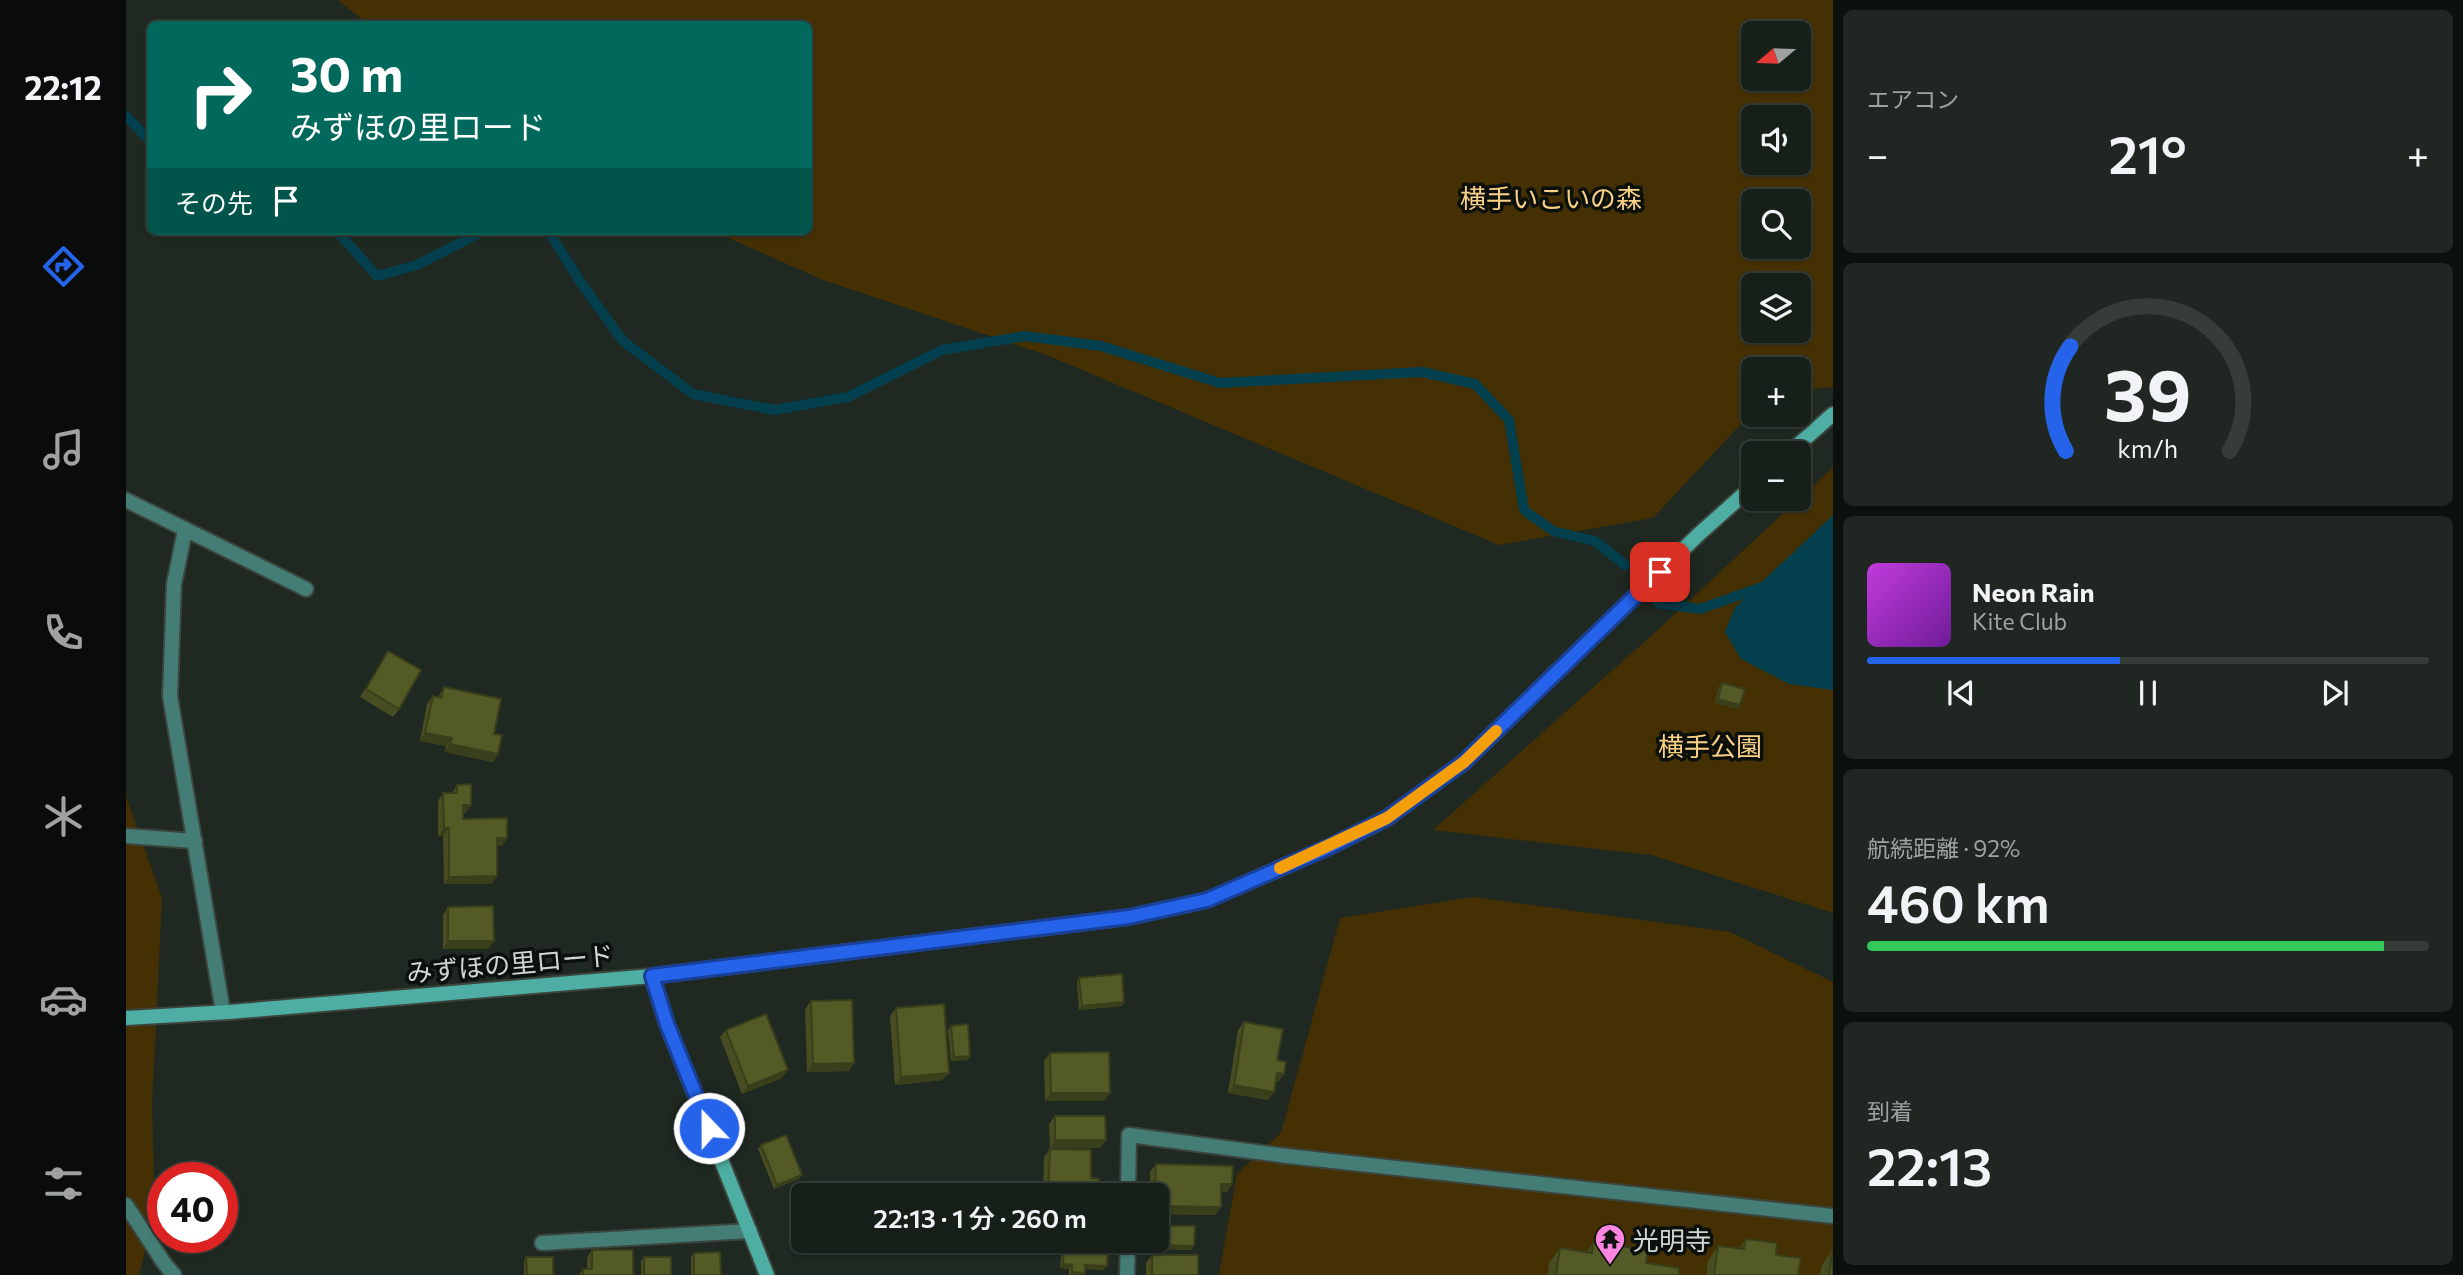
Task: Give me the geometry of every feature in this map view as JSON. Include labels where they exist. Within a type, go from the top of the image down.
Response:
[{"type":"street","points":[[1803,441],[1833,414]]},
{"type":"street","name":"みずほの里ロード","points":[[126,1018],[652,976],[1129,917],[1207,900],[1329,847],[1387,818],[1464,762],[1741,497]]},
{"type":"street","points":[[126,500],[306,589]]},
{"type":"street","points":[[185,530],[174,584],[170,696],[223,1012]]},
{"type":"street","points":[[126,836],[195,841]]},
{"type":"street","points":[[652,976],[667,1024],[767,1275]]},
{"type":"street","points":[[1128,1183],[1129,1135],[1287,1156],[1833,1216]]},
{"type":"street","points":[[126,1205],[174,1275]]},
{"type":"street","points":[[542,1243],[750,1231]]},
{"type":"street","points":[[1128,1253],[1128,1275]]},
{"type":"green space","name":"横手いこいの森","points":[[338,0],[1833,0],[1833,387],[1811,389],[1811,357],[1741,357],[1741,424],[1653,518],[1499,545],[1049,356],[823,280],[722,235],[812,235],[812,21],[364,21]]},
{"type":"green space","name":"横手公園","points":[[1833,467],[1833,913],[1651,855],[1433,830],[1660,628],[1786,511],[1811,511],[1811,487]]},
{"type":"green space","points":[[126,797],[162,898],[152,1106],[154,1162],[147,1162],[147,1242],[139,1275],[126,1275]]},
{"type":"green space","points":[[1473,897],[1730,932],[1833,982],[1833,1275],[1219,1275],[1237,1174],[1281,1133],[1340,918]]},
{"type":"water","points":[[1833,515],[1833,690],[1789,684],[1741,659],[1725,632],[1735,607]]},
{"type":"building","points":[[388,651],[421,670],[399,709],[366,689]]},
{"type":"building","points":[[1722,683],[1745,689],[1740,705],[1718,699]]},
{"type":"building","points":[[444,687],[501,699],[494,734],[502,735],[498,754],[450,744],[452,738],[425,733],[433,696],[441,698]]},
{"type":"building","points":[[471,784],[471,805],[463,805],[463,819],[507,818],[507,838],[497,838],[497,876],[449,877],[449,828],[444,828],[443,793],[457,793],[457,785]]},
{"type":"building","points":[[493,906],[494,941],[448,941],[448,907]]},
{"type":"building","points":[[1122,974],[1124,1002],[1082,1006],[1079,978]]},
{"type":"building","points":[[852,1000],[854,1063],[813,1064],[811,1001]]},
{"type":"building","points":[[944,1004],[949,1073],[901,1077],[896,1008]]},
{"type":"building","points":[[766,1014],[788,1070],[748,1086],[726,1030]]},
{"type":"building","points":[[1244,1022],[1283,1029],[1277,1060],[1286,1062],[1284,1074],[1277,1073],[1274,1092],[1234,1085]]},
{"type":"building","points":[[968,1024],[970,1056],[954,1057],[951,1026]]},
{"type":"building","points":[[1109,1052],[1110,1093],[1051,1093],[1050,1053]]},
{"type":"building","points":[[1055,1116],[1105,1116],[1106,1140],[1055,1140]]},
{"type":"building","points":[[786,1135],[802,1175],[777,1185],[761,1145]]},
{"type":"building","points":[[1050,1149],[1091,1150],[1091,1178],[1099,1179],[1099,1183],[1049,1183]]},
{"type":"building","points":[[1156,1164],[1233,1166],[1232,1184],[1221,1184],[1221,1207],[1169,1206],[1169,1183],[1155,1183]]},
{"type":"building","points":[[1169,1226],[1195,1226],[1194,1246],[1169,1245]]},
{"type":"building","points":[[1746,1239],[1777,1243],[1776,1255],[1801,1258],[1798,1275],[1714,1275],[1718,1246],[1744,1249]]},
{"type":"building","points":[[1593,1243],[1648,1250],[1646,1263],[1679,1268],[1679,1275],[1556,1275],[1560,1248],[1592,1253]]},
{"type":"building","points":[[592,1250],[633,1250],[633,1275],[583,1275],[583,1269],[592,1269]]},
{"type":"building","points":[[1832,1250],[1833,1275],[1829,1275]]},
{"type":"building","points":[[720,1252],[721,1275],[694,1275],[694,1253]]},
{"type":"building","points":[[1064,1253],[1108,1253],[1107,1266],[1085,1265],[1085,1273],[1072,1272],[1072,1265],[1063,1264]]},
{"type":"building","points":[[1152,1255],[1198,1255],[1198,1275],[1152,1275]]},
{"type":"building","points":[[526,1257],[553,1257],[553,1275],[527,1275]]},
{"type":"building","points":[[644,1257],[671,1257],[671,1275],[644,1275]]},
{"type":"waterway","points":[[126,116],[147,138]]},
{"type":"waterway","points":[[341,235],[377,276],[417,265],[475,235]]},
{"type":"waterway","points":[[551,235],[623,341],[693,394],[774,410],[848,397],[942,350],[1025,336],[1101,346],[1220,383],[1422,372],[1475,384],[1509,420],[1524,510],[1553,531],[1595,541],[1625,565]]},
{"type":"waterway","points":[[1658,603],[1700,609],[1762,587]]},
{"type":"slow traffic","points":[[1280,868],[1387,818],[1464,762],[1496,731]]},
{"type":"place","name":"光明寺","points":[[1610,1266]]},
{"type":"route","points":[[709,1128],[667,1024],[652,976],[1129,917],[1207,900],[1329,847],[1387,818],[1464,762],[1660,572]]}]
